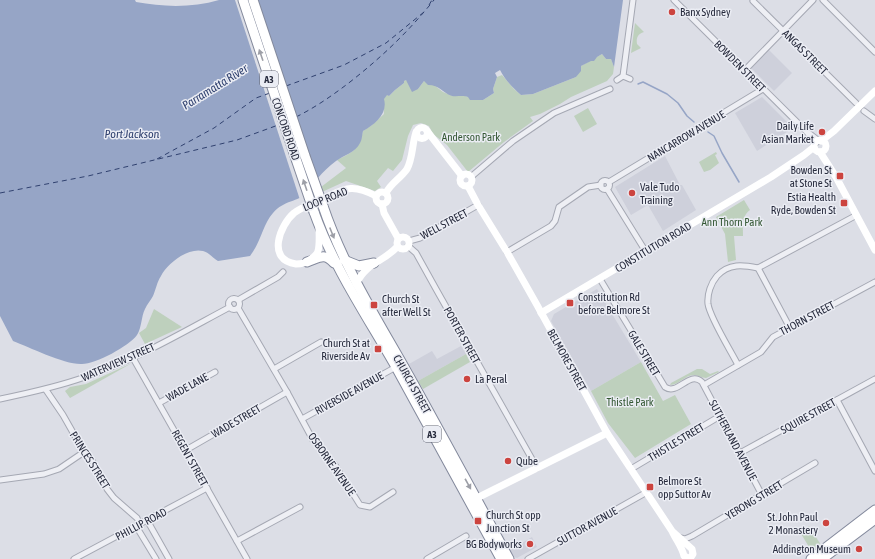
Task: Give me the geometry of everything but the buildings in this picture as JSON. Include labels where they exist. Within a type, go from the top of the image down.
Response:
[{"type":"highway","name":"CONCORD ROAD","points":[[243,0],[314,212]]},
{"type":"highway","name":"CONCORD ROAD","points":[[253,0],[322,206]]},
{"type":"highway","name":"CHURCH STREET","points":[[322,206],[333,236],[340,263],[356,284],[409,377],[473,500],[501,559]]},
{"type":"highway","name":"CHURCH STREET","points":[[314,212],[319,226],[396,367],[509,559]]},
{"type":"highway","points":[[307,262],[325,256],[340,263],[359,266],[374,263]]},
{"type":"highway","points":[[812,559],[875,510]]},
{"type":"highway","points":[[822,559],[875,519]]},
{"type":"main road","name":"CONSTITUTION ROAD","points":[[541,313],[646,252],[804,156],[819,146],[875,91]]},
{"type":"main road","points":[[386,193],[392,184],[407,169],[416,132],[418,129],[422,128],[427,131],[462,176]]},
{"type":"main road","points":[[413,148],[418,141],[427,136],[427,131]]},
{"type":"main road","points":[[416,132],[418,137],[436,143]]},
{"type":"main road","name":"BOWDEN STREET","points":[[819,146],[855,216],[874,245]]},
{"type":"main road","points":[[467,174],[472,176],[472,182],[468,186],[464,186],[460,180],[462,176],[467,174]]},
{"type":"main road","name":"BELMORE STREET","points":[[468,186],[478,206],[507,252],[607,433],[686,551]]},
{"type":"main road","name":"LOOP ROAD","points":[[319,226],[318,250],[315,256],[307,262],[297,264],[287,261],[282,256],[278,249],[278,240],[286,222],[293,214],[349,188],[359,188],[376,196]]},
{"type":"main road","points":[[386,193],[380,192],[376,196],[377,200],[382,204],[384,213],[398,238],[396,242],[398,247]]},
{"type":"main road","points":[[382,204],[388,199],[386,193]]},
{"type":"main road","points":[[398,238],[405,237],[408,244],[403,249],[398,247]]},
{"type":"main road","points":[[356,284],[363,272],[398,247]]},
{"type":"main road","points":[[473,500],[607,433]]},
{"type":"main road","name":"BELMORE STREET","points":[[672,531],[677,542],[686,551]]},
{"type":"street","points":[[617,80],[623,76],[633,0]]},
{"type":"street","name":"BOWDEN STREET","points":[[674,0],[806,131],[819,146]]},
{"type":"street","points":[[745,70],[813,0]]},
{"type":"street","points":[[823,0],[875,52]]},
{"type":"street","name":"ANGAS STREET","points":[[753,1],[856,103]]},
{"type":"street","points":[[623,76],[630,79]]},
{"type":"street","points":[[472,176],[513,141],[554,113],[610,89]]},
{"type":"street","name":"NANCARROW AVENUE","points":[[609,182],[763,89]]},
{"type":"street","points":[[864,111],[875,119]]},
{"type":"street","points":[[507,252],[551,226],[555,221],[559,207],[588,187],[601,185],[604,180],[609,182],[607,189]]},
{"type":"street","points":[[601,185],[603,189],[607,189],[646,252]]},
{"type":"street","name":"WELL STREET","points":[[408,244],[478,206]]},
{"type":"street","points":[[738,365],[709,310],[708,293],[715,278],[723,270],[740,265],[758,268],[855,216]]},
{"type":"street","name":"PORTER STREET","points":[[408,244],[416,253],[537,468]]},
{"type":"street","points":[[758,268],[790,328]]},
{"type":"street","points":[[238,300],[240,305],[238,308],[233,309],[230,307],[228,303],[230,300],[238,300],[278,277],[283,272]]},
{"type":"street","name":"GALE STREET","points":[[600,279],[665,387],[668,389],[674,389],[693,378],[699,379],[704,385]]},
{"type":"street","name":"THORN STREET","points":[[704,385],[763,350],[773,337],[875,282]]},
{"type":"street","name":"WATERVIEW STREET","points":[[0,399],[46,390],[87,377],[133,358],[230,307]]},
{"type":"street","name":"OSBORNE AVENUE","points":[[238,308],[313,440],[335,466],[360,505],[370,507],[393,492]]},
{"type":"street","points":[[274,369],[321,342]]},
{"type":"street","name":"REGENT STREET","points":[[133,358],[247,559]]},
{"type":"street","name":"RIVERSIDE AVENUE","points":[[302,419],[396,367]]},
{"type":"street","name":"WADE LANE","points":[[159,403],[215,372]]},
{"type":"street","name":"SQUIRE STREET","points":[[740,453],[875,379]]},
{"type":"street","name":"SUTHERLAND AVENUE","points":[[704,385],[762,495]]},
{"type":"street","name":"PRINCES STREET","points":[[46,390],[63,415],[84,452],[93,462],[107,489],[114,498],[137,518],[138,525],[156,559]]},
{"type":"street","name":"WADE STREET","points":[[186,450],[287,392]]},
{"type":"street","points":[[837,400],[875,471]]},
{"type":"street","name":"THISTLE STREET","points":[[631,469],[720,416]]},
{"type":"street","points":[[0,480],[44,474],[59,469],[84,452]]},
{"type":"street","name":"YERONG STREET","points":[[686,551],[685,539],[815,463]]},
{"type":"street","name":"PHILLIP ROAD","points":[[74,559],[207,488]]},
{"type":"street","name":"SUTTOR AVENUE","points":[[528,559],[647,492]]},
{"type":"street","points":[[237,541],[300,507]]},
{"type":"street","points":[[147,520],[169,559]]},
{"type":"street","points":[[427,559],[466,536]]},
{"type":"street","points":[[686,551],[688,541],[692,536]]},
{"type":"street","points":[[149,546],[158,540]]},
{"type":"shaded area","points":[[768,49],[792,73],[774,91],[750,67]]},
{"type":"shaded area","points":[[762,97],[793,128],[757,151],[735,113]]},
{"type":"shaded area","points":[[665,156],[680,185],[682,185],[696,210],[663,231],[648,205],[631,215],[615,187]]},
{"type":"shaded area","points":[[597,289],[641,362],[591,391],[551,321],[554,314]]},
{"type":"shaded area","points":[[461,346],[466,354],[418,381],[409,364],[432,351],[437,359]]},
{"type":"shaded area","points":[[532,537],[537,547],[517,558],[514,557],[510,550]]},
{"type":"green space","points":[[635,23],[644,32],[637,38],[637,44],[641,48],[631,53]]},
{"type":"green space","name":"Anderson Park","points":[[602,54],[606,59],[611,59],[614,67],[613,74],[607,81],[571,97],[540,114],[530,117],[533,121],[504,142],[468,172],[447,145],[433,134],[429,126],[421,123],[413,125],[408,136],[402,160],[393,171],[388,168],[377,181],[381,187],[375,191],[346,181],[322,192],[321,187],[346,168],[337,160],[354,150],[360,142],[363,131],[384,114],[383,99],[387,94],[389,96],[404,83],[403,81],[406,80],[418,89],[424,81],[453,96],[465,96],[483,100],[494,93],[493,89],[497,77],[502,75],[521,95],[533,94],[576,77],[581,66]]},
{"type":"green space","points":[[588,108],[597,124],[583,132],[574,116]]},
{"type":"green space","points":[[716,152],[717,154],[715,155],[719,163],[710,170],[704,172],[699,162]]},
{"type":"green space","name":"Ann Thorn Park","points":[[744,200],[750,210],[744,219],[743,236],[734,236],[736,260],[728,262],[725,234],[716,217]]},
{"type":"green space","points":[[154,309],[182,327],[145,344],[139,333],[146,328]]},
{"type":"green space","points":[[466,354],[470,362],[423,389],[418,381]]},
{"type":"green space","name":"Thistle Park","points":[[641,362],[663,401],[675,395],[691,424],[635,458],[608,423],[591,391]]},
{"type":"green space","points":[[132,363],[70,398],[65,391],[70,387],[86,384]]},
{"type":"green space","points":[[697,369],[702,369],[710,374],[719,372],[706,378],[691,375],[673,385],[670,385],[671,383]]},
{"type":"green space","points":[[809,526],[821,545],[812,552],[800,532]]},
{"type":"water","name":"Port Jackson","points":[[0,0],[135,0],[136,2],[146,4],[178,6],[209,3],[219,0],[623,0],[614,67],[611,59],[606,59],[602,54],[594,61],[581,66],[581,71],[576,77],[533,94],[521,95],[509,84],[500,70],[495,73],[497,77],[493,89],[494,93],[483,100],[470,100],[466,96],[452,96],[438,87],[428,85],[424,81],[418,89],[412,92],[406,80],[404,81],[404,83],[389,96],[387,95],[384,99],[384,109],[380,118],[363,131],[361,142],[358,146],[349,154],[339,159],[329,167],[318,178],[310,190],[303,196],[286,203],[273,213],[250,256],[218,261],[203,251],[197,250],[185,254],[168,266],[164,271],[144,312],[140,329],[133,339],[120,349],[103,358],[88,363],[75,364],[57,359],[13,341],[0,316]]},
{"type":"pier","points":[[235,0],[247,0],[309,194],[300,200]]},
{"type":"waterway","points":[[638,84],[643,82],[667,94],[678,103],[687,116],[694,122]]},
{"type":"waterway","points":[[708,132],[714,136],[739,182]]},
{"type":"ferry route","points":[[429,5],[432,0]]},
{"type":"ferry route","points":[[296,117],[331,96],[373,63],[415,23],[434,0]]},
{"type":"ferry route","points":[[286,86],[344,65],[386,43],[424,12]]},
{"type":"ferry route","points":[[157,159],[214,128],[256,98],[270,93]]},
{"type":"ferry route","points":[[0,193],[88,176],[237,140],[281,124]]},
{"type":"place","name":"Banx Sydney","points":[[672,12]]},
{"type":"place","name":"Daily Life Asian Market","points":[[822,132]]},
{"type":"place","name":"Bowden St at Stone St","points":[[840,176]]},
{"type":"place","name":"Vale Tudo Training","points":[[632,193]]},
{"type":"place","name":"Estia Health Ryde, Bowden St","points":[[844,203]]},
{"type":"place","name":"Constitution Rd before Belmore St","points":[[570,303]]},
{"type":"place","name":"Church St after Well St","points":[[374,305]]},
{"type":"place","name":"Church St at Riverside Av","points":[[378,349]]},
{"type":"place","name":"La Peral","points":[[467,379]]},
{"type":"place","name":"Qube","points":[[508,461]]},
{"type":"place","name":"Belmore St opp Suttor Av","points":[[650,487]]},
{"type":"place","name":"Church St opp Junction St","points":[[478,521]]},
{"type":"place","name":"St. John Paul 2 Monastery","points":[[826,523]]},
{"type":"place","name":"BG Bodyworks","points":[[530,544]]},
{"type":"place","name":"Addington Museum","points":[[859,549]]},
{"type":"water label","name":"Parramatta River","points":[[215,87]]}]
